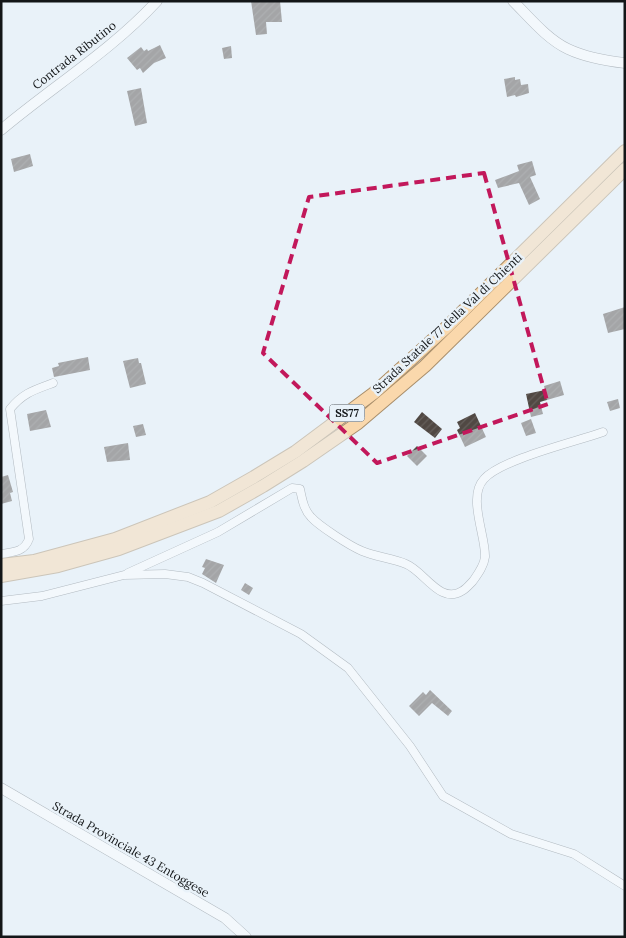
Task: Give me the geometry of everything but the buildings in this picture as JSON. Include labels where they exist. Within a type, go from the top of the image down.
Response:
[{"type":"highway","name":"Strada Statale 77 della Val di Chienti","points":[[1,566],[34,561],[115,539],[210,502],[295,452],[374,393],[448,326],[625,151]]},
{"type":"highway","name":"Strada Statale 77 della Val di Chienti","points":[[1,576],[58,566],[128,546],[219,511],[304,461],[358,423],[424,366],[625,168]]},
{"type":"street","name":"Contrada Ributino","points":[[1,130],[117,39],[157,1]]},
{"type":"street","points":[[513,1],[543,31],[568,49],[608,62],[625,63]]},
{"type":"street","points":[[1,554],[21,551],[29,539],[10,409],[19,398],[28,392],[53,384]]},
{"type":"street","points":[[1,601],[42,596],[124,575],[218,532],[292,488],[300,489],[302,499],[311,518],[328,530],[361,551],[404,563],[416,569],[428,582],[445,595],[454,594],[462,591],[470,584],[483,567],[485,557],[477,504],[478,492],[482,481],[492,472],[509,463],[604,432]]},
{"type":"street","points":[[124,575],[165,574],[188,577],[301,634],[348,668],[410,746],[443,796],[511,834],[574,854],[625,886]]},
{"type":"street","name":"Strada Provinciale 43 Entoggese","points":[[1,788],[225,918],[246,937]]},
{"type":"highlighted area","points":[[484,173],[548,404],[377,463],[263,353],[309,197]]}]
